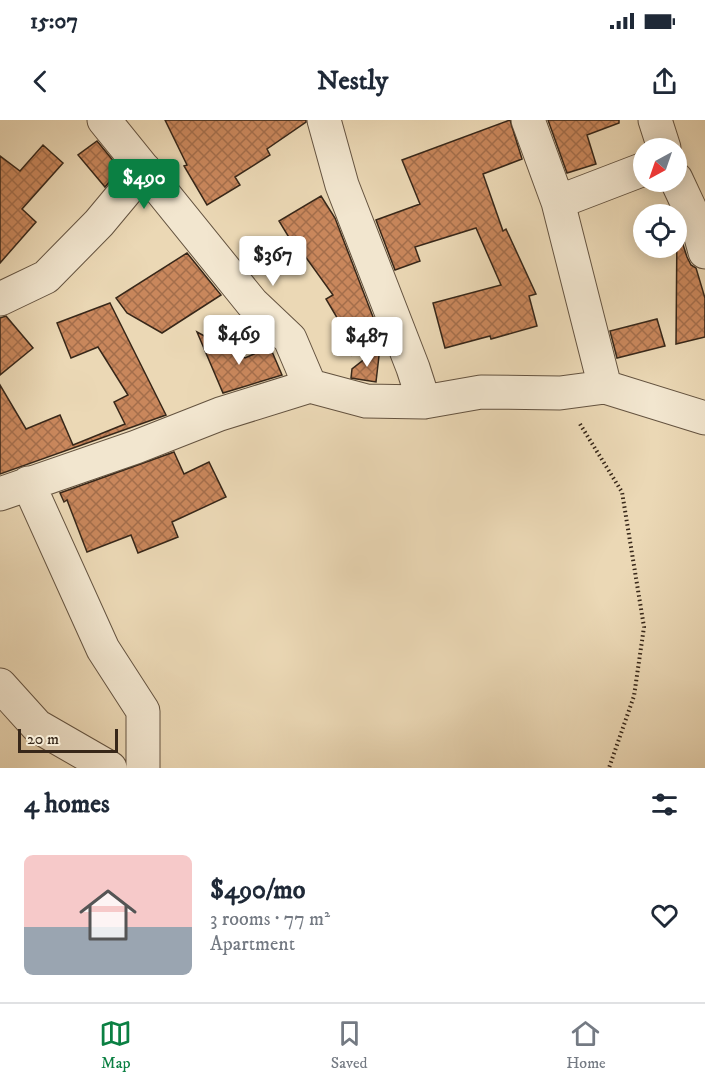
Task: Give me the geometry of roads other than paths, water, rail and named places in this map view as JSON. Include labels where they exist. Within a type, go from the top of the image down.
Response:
[{"type":"street","points":[[104,120],[252,303],[290,339],[310,386]]},
{"type":"street","points":[[324,120],[342,185],[424,402]]},
{"type":"street","points":[[528,120],[558,202],[605,387]]},
{"type":"street","points":[[655,120],[661,138]]},
{"type":"street","points":[[0,299],[46,277],[99,223],[144,169]]},
{"type":"street","points":[[558,202],[633,173]]},
{"type":"street","points":[[682,192],[699,226],[705,252]]},
{"type":"street","points":[[143,768],[143,711],[103,649],[14,488],[136,447],[220,414],[310,386],[366,401],[424,402],[481,392],[560,393],[605,387],[705,418]]},
{"type":"street","points":[[0,685],[37,726],[110,768]]}]
